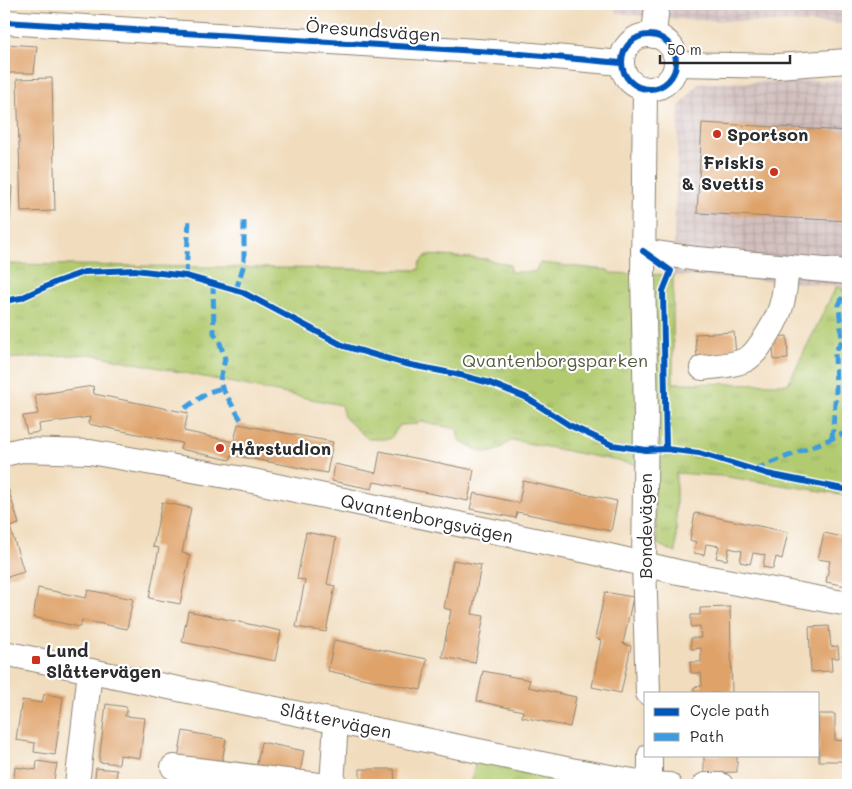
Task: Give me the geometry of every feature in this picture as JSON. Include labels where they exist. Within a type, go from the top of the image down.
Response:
[{"type":"street","points":[[654,36],[656,4]]},
{"type":"street","name":"Öresundsvägen","points":[[4,22],[510,52],[621,63]]},
{"type":"street","points":[[645,35],[654,36],[663,39],[670,45],[676,64],[672,77],[666,83],[660,87],[645,89],[636,86],[628,80],[623,72],[621,63],[624,50],[629,43],[645,35]]},
{"type":"street","points":[[676,64],[777,66],[848,61]]},
{"type":"street","name":"Bondevägen","points":[[645,89],[643,250],[646,415],[644,563],[648,692]]},
{"type":"street","points":[[643,250],[697,259],[848,272]]},
{"type":"street","points":[[702,368],[736,364],[748,359],[757,350],[778,318],[786,289],[786,267]]},
{"type":"street","name":"Qvantenborgsvägen","points":[[4,454],[22,450],[90,452],[243,479],[644,563],[678,572],[848,604]]},
{"type":"street","name":"Slåttervägen","points":[[4,653],[336,722],[657,785]]},
{"type":"street","points":[[77,785],[90,671]]},
{"type":"street","points":[[332,785],[336,722]]},
{"type":"street","points":[[650,756],[657,785]]},
{"type":"street","points":[[174,767],[319,785]]},
{"type":"street","points":[[705,785],[721,785]]},
{"type":"shaded area","points":[[616,4],[848,4],[848,24],[688,20],[615,13]]},
{"type":"shaded area","points":[[848,80],[848,286],[673,275],[679,107],[699,83]]},
{"type":"green space","name":"Qvantenborgsparken","points":[[427,255],[486,259],[510,265],[510,272],[535,272],[540,263],[608,270],[610,273],[673,275],[673,383],[788,384],[836,287],[848,289],[848,495],[721,476],[676,473],[676,553],[657,544],[653,468],[512,440],[497,450],[491,452],[480,451],[459,440],[457,429],[419,421],[418,424],[400,425],[390,439],[368,439],[344,417],[341,405],[91,354],[4,359],[4,264],[419,270],[420,263]]},
{"type":"green space","points":[[478,750],[650,785],[471,785]]},
{"type":"building","points":[[4,44],[37,46],[34,73],[4,73]]},
{"type":"building","points":[[52,78],[55,211],[21,212],[17,79]]},
{"type":"building","name":"Friskis & Svettis","points":[[702,123],[848,131],[848,221],[697,213]]},
{"type":"building","points":[[4,186],[12,186],[10,220],[4,220]]},
{"type":"building","points":[[734,332],[736,355],[697,358],[695,334]]},
{"type":"building","points":[[787,336],[788,359],[774,360],[772,337]]},
{"type":"building","points":[[93,386],[94,394],[188,413],[184,431],[234,442],[238,424],[333,442],[327,473],[232,455],[230,460],[180,449],[182,443],[88,424],[90,417],[39,424],[40,432],[27,434],[23,416],[38,414],[35,395]]},
{"type":"building","points":[[380,451],[474,470],[468,501],[374,482],[372,489],[332,481],[335,464],[376,473]]},
{"type":"building","points":[[4,478],[19,524],[10,527],[24,572],[4,578]]},
{"type":"building","points":[[523,481],[617,501],[611,531],[517,512],[516,518],[470,509],[474,493],[519,503]]},
{"type":"building","points":[[162,502],[191,508],[182,553],[190,555],[180,604],[149,598],[159,548],[153,547]]},
{"type":"building","points":[[695,513],[788,532],[782,559],[776,557],[773,569],[763,567],[765,555],[753,553],[750,564],[740,562],[742,551],[729,548],[727,560],[716,558],[719,546],[706,544],[704,555],[694,553],[696,542],[690,540]]},
{"type":"building","points":[[306,532],[336,538],[327,584],[335,586],[326,632],[296,627],[305,580],[297,579]]},
{"type":"building","points":[[824,533],[848,538],[848,577],[846,586],[826,582],[830,561],[818,559]]},
{"type":"building","points":[[453,560],[481,565],[472,614],[484,616],[475,663],[442,657],[451,610],[444,608]]},
{"type":"building","points":[[38,588],[86,598],[88,590],[133,599],[127,629],[82,620],[80,627],[33,617]]},
{"type":"building","points":[[605,592],[633,597],[623,644],[631,646],[621,693],[592,687],[601,640],[595,638]]},
{"type":"building","points":[[730,607],[732,692],[694,692],[694,687],[702,686],[701,673],[691,673],[690,662],[701,662],[701,648],[691,649],[691,638],[701,638],[700,626],[691,627],[691,615],[700,615],[700,608]]},
{"type":"building","points":[[188,611],[281,631],[275,661],[182,642]]},
{"type":"building","points":[[829,626],[831,647],[838,646],[839,658],[831,658],[832,671],[811,672],[809,627]]},
{"type":"building","points":[[334,640],[427,659],[421,690],[328,671]]},
{"type":"building","points":[[483,671],[530,680],[528,687],[576,697],[570,727],[522,717],[523,711],[477,701]]},
{"type":"building","points":[[44,694],[63,697],[55,755],[34,752],[35,743],[16,740],[22,700],[42,703]]},
{"type":"building","points":[[106,704],[127,707],[125,716],[145,718],[140,758],[120,755],[119,764],[99,762]]},
{"type":"building","points":[[820,714],[835,714],[835,740],[845,741],[845,761],[819,761]]},
{"type":"building","points":[[183,731],[226,739],[221,767],[178,758]]},
{"type":"building","points":[[261,742],[304,751],[299,778],[256,770]]},
{"type":"building","points":[[704,756],[737,756],[737,772],[704,773]]},
{"type":"building","points":[[37,761],[57,764],[53,785],[13,785],[15,767],[36,770]]},
{"type":"building","points":[[96,768],[117,770],[116,779],[135,781],[135,785],[94,785]]},
{"type":"building","points":[[360,769],[394,769],[395,785],[360,785]]},
{"type":"marked path","points":[[186,276],[189,219]]},
{"type":"marked path","points":[[236,290],[244,264],[244,221]]},
{"type":"marked path","points":[[832,439],[836,391],[835,352],[842,341],[839,305],[845,292],[848,272]]},
{"type":"marked path","points":[[213,283],[214,333],[220,343],[225,359],[220,380],[222,388],[241,420]]},
{"type":"marked path","points":[[185,408],[209,392],[222,388]]},
{"type":"marked path","points":[[756,469],[848,432]]},
{"type":"cycle path","points":[[4,22],[510,53],[621,63]]},
{"type":"cycle path","points":[[644,35],[654,35],[664,39],[672,47],[676,62],[672,77],[664,85],[654,89],[644,89],[634,85],[626,77],[622,67],[622,57],[626,47],[634,39],[644,35]]},
{"type":"cycle path","points":[[643,251],[671,271],[663,291],[666,449]]},
{"type":"cycle path","points":[[4,301],[21,298],[84,272],[135,270],[186,276],[242,292],[344,346],[406,364],[490,383],[525,397],[569,425],[612,445],[646,450],[666,449],[699,453],[768,474],[848,490]]},
{"type":"place","name":"Sportson","points":[[717,134]]},
{"type":"place","name":"Friskis & Svettis","points":[[774,172]]},
{"type":"place","name":"Hårstudion","points":[[220,448]]},
{"type":"place","name":"Lund Slåttervägen","points":[[36,660]]}]
